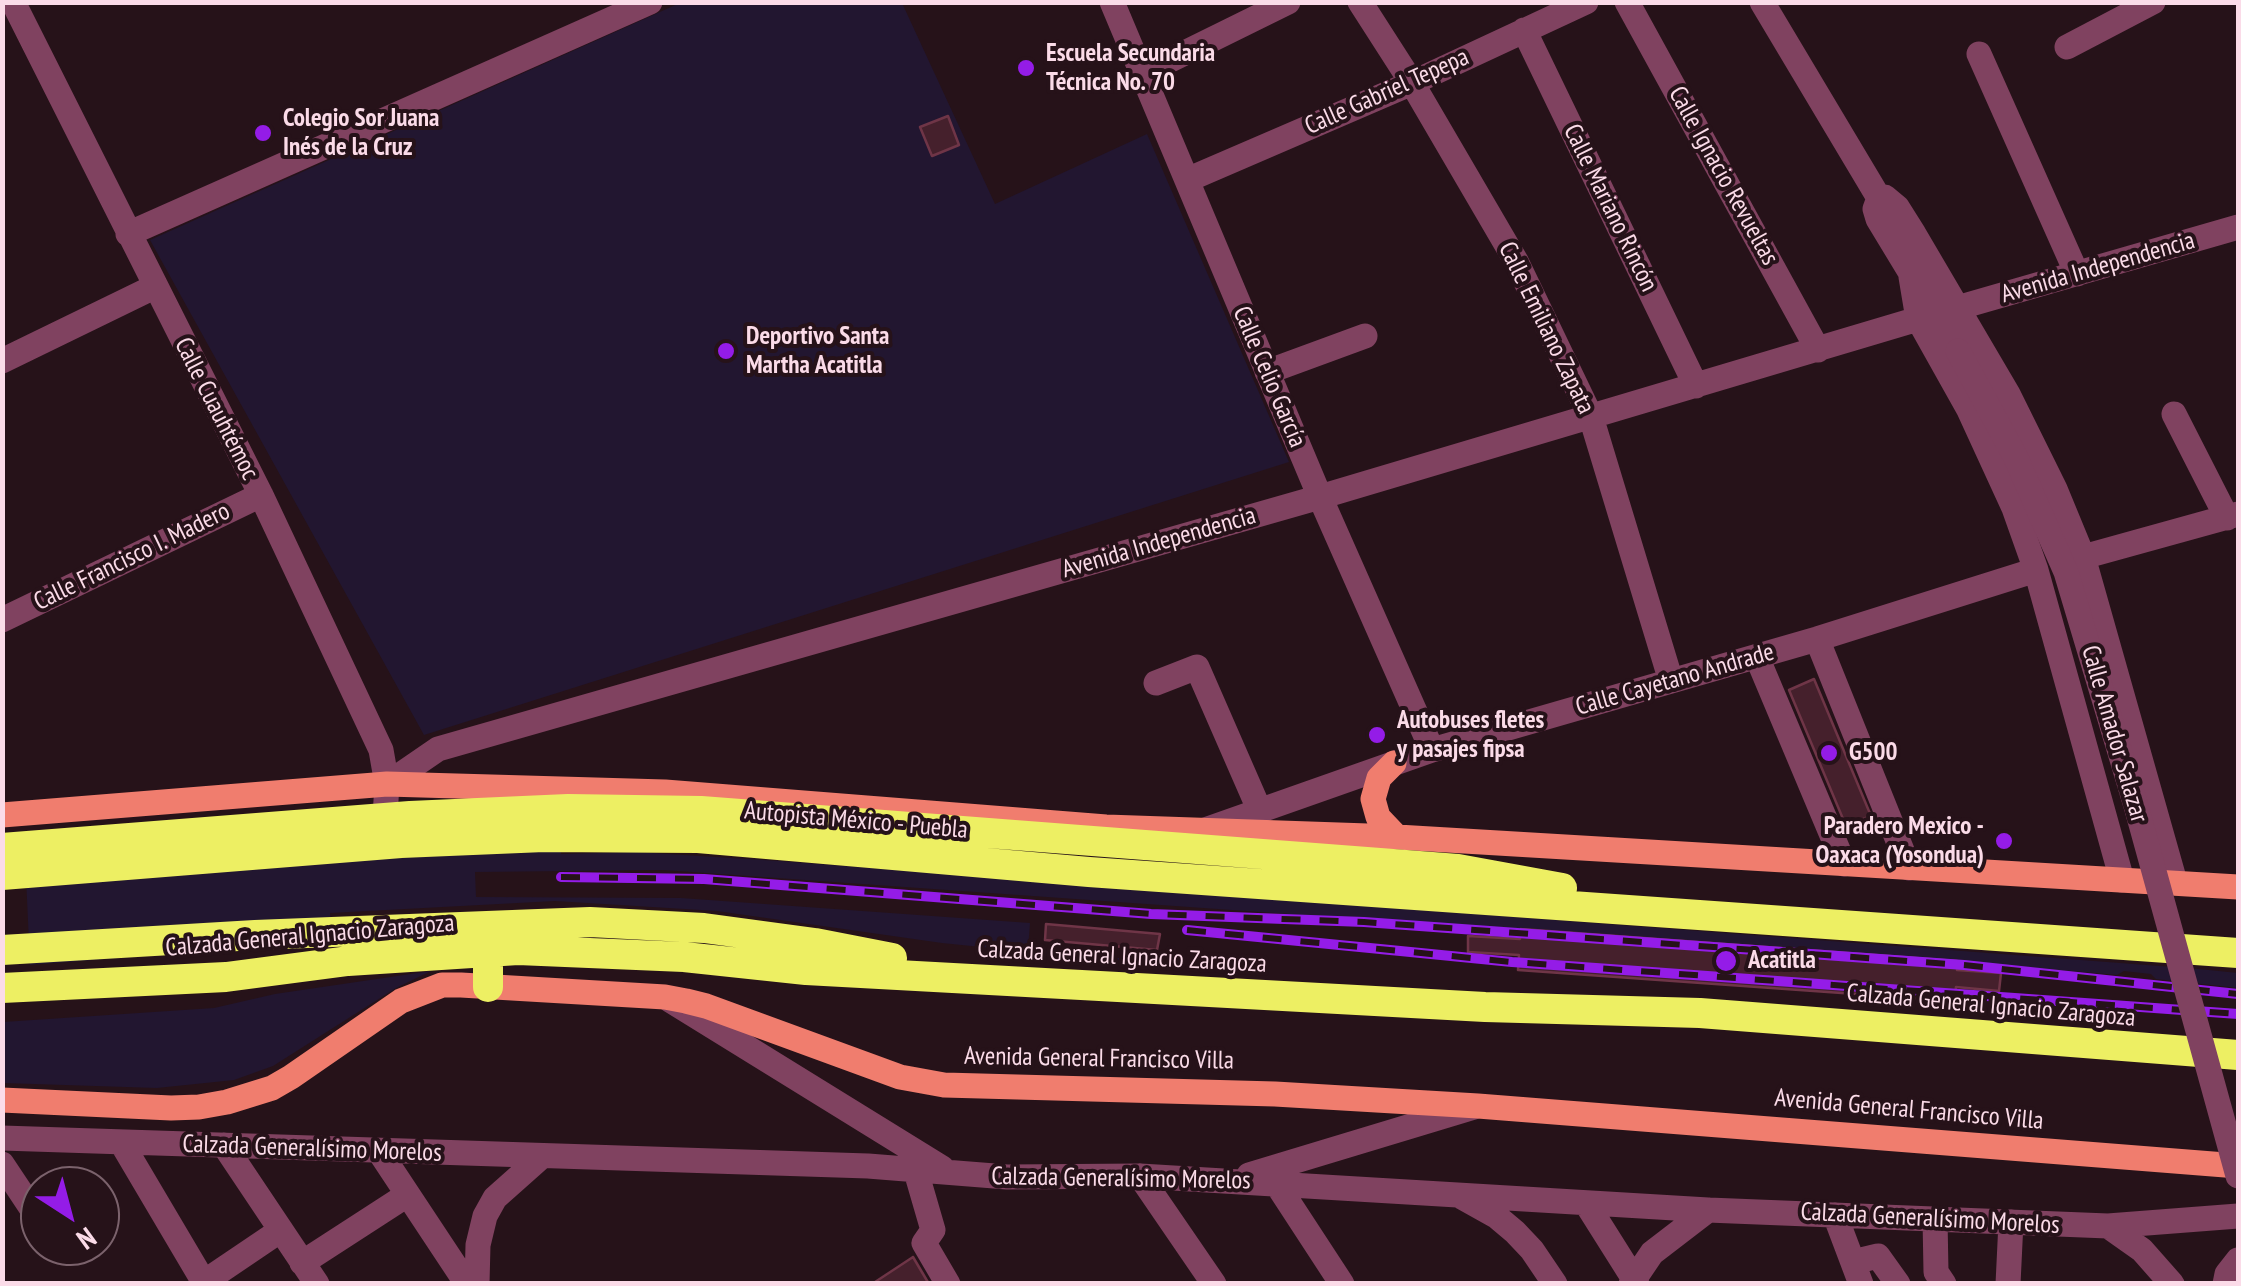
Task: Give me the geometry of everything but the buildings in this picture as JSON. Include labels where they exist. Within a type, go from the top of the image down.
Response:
[{"type":"highway","points":[[2,848],[385,817],[568,808],[701,811],[1458,869],[1703,914],[2238,953]]},
{"type":"highway","points":[[1135,842],[1202,831]]},
{"type":"highway","name":"Autopista México - Puebla","points":[[2,874],[401,843],[563,837],[698,838],[1089,872],[1703,914]]},
{"type":"highway","points":[[2,950],[590,922],[704,928],[814,943],[998,979]]},
{"type":"highway","points":[[488,950],[488,987]]},
{"type":"highway","name":"Calzada General Ignacio Zaragoza","points":[[2,988],[226,976],[488,950],[684,957],[806,970],[1485,1007],[1700,1012],[2238,1055]]},
{"type":"main road","points":[[1394,763],[1379,778],[1374,799],[1378,817],[1397,837]]},
{"type":"main road","points":[[2,815],[386,784],[726,795],[1106,828],[1397,837],[2238,886]]},
{"type":"main road","name":"Avenida General Francisco Villa","points":[[2,1100],[171,1108],[227,1102],[272,1088],[401,1002],[442,985],[665,997],[706,1006],[855,1062],[927,1083],[990,1088],[1275,1094],[1478,1106],[2238,1166]]},
{"type":"street","points":[[128,234],[592,14],[650,2]]},
{"type":"street","name":"Calle Celio García","points":[[1112,2],[1320,498],[1432,750]]},
{"type":"street","points":[[1142,74],[1288,2]]},
{"type":"street","name":"Calle Emiliano Zapata","points":[[1360,2],[1516,261],[1591,417],[1671,681]]},
{"type":"street","name":"Calle Gabriel Tepepa","points":[[1187,180],[1412,83],[1586,2]]},
{"type":"street","name":"Calle Ignacio Revueltas","points":[[1627,2],[1818,350]]},
{"type":"street","name":"Calle Amador Salazar","points":[[1762,2],[1879,198],[1874,210],[1878,219],[1922,271],[1970,410],[2014,508],[2036,570],[2122,880]]},
{"type":"street","points":[[2068,47],[2153,2]]},
{"type":"street","name":"Calle Cuauhtémoc","points":[[19,5],[154,287],[261,495],[381,750],[385,817]]},
{"type":"street","name":"Calle Mariano Rincón","points":[[1524,30],[1696,386]]},
{"type":"street","points":[[1979,54],[2078,274]]},
{"type":"street","name":"Avenida Independencia","points":[[386,784],[438,749],[1320,498],[2238,228]]},
{"type":"street","name":"Calle Amador Salazar","points":[[1922,271],[1938,314],[2016,456],[2066,572],[2136,806],[2238,1176]]},
{"type":"street","points":[[2,361],[154,287]]},
{"type":"street","name":"Calle Amador Salazar","points":[[1938,314],[2008,394],[2084,557],[2175,882]]},
{"type":"street","points":[[1267,372],[1366,336]]},
{"type":"street","points":[[2084,557],[2232,516],[2174,414]]},
{"type":"street","name":"Calle Francisco I. Madero","points":[[2,620],[261,495]]},
{"type":"street","name":"Calle Cayetano Andrade","points":[[1202,831],[1432,750],[1817,640],[2036,570]]},
{"type":"street","points":[[1817,640],[1908,868]]},
{"type":"street","points":[[1757,657],[1844,864]]},
{"type":"street","points":[[1156,683],[1197,667],[1260,810]]},
{"type":"street","points":[[665,997],[949,1172]]},
{"type":"street","points":[[1230,1180],[1478,1106]]},
{"type":"street","name":"Calzada Generalísimo Morelos","points":[[2,1138],[915,1168],[1007,1177],[1140,1176],[1708,1210],[2108,1226],[2238,1216]]},
{"type":"street","points":[[121,1142],[204,1283],[281,1230]]},
{"type":"street","points":[[224,1145],[310,1274],[407,1194]]},
{"type":"street","points":[[380,1151],[467,1284]]},
{"type":"street","points":[[478,1284],[478,1245],[485,1216],[495,1198],[540,1158]]},
{"type":"street","points":[[2,1164],[20,1191]]},
{"type":"street","points":[[915,1168],[933,1230],[924,1243],[948,1284]]},
{"type":"street","points":[[1140,1176],[1214,1284]]},
{"type":"street","points":[[1276,1183],[1342,1284]]},
{"type":"street","points":[[1453,1193],[1486,1210],[1515,1232],[1555,1284]]},
{"type":"street","points":[[1586,1203],[1634,1282],[1652,1253],[1708,1210]]},
{"type":"street","points":[[1835,1215],[1857,1273],[1878,1256],[1898,1284],[1940,1278],[1935,1219]]},
{"type":"street","points":[[2008,1284],[2010,1222]]},
{"type":"street","points":[[2108,1226],[2142,1250],[2172,1284]]},
{"type":"street","points":[[2224,1284],[2238,1260]]},
{"type":"shaded area","name":"Deportivo Santa Martha Acatitla","points":[[680,3],[902,3],[995,204],[1147,134],[1289,462],[424,735],[150,240]]},
{"type":"shaded area","points":[[561,819],[561,854],[636,852],[779,861],[2199,969],[2238,973],[2238,988],[2156,979],[2151,974],[2124,971],[2117,975],[663,870],[475,872],[476,897],[681,898],[1030,923],[1028,950],[1119,961],[942,943],[717,911],[555,901],[330,913],[333,941],[30,965],[25,855]]},
{"type":"shaded area","points":[[431,971],[396,988],[273,1066],[234,1080],[157,1088],[3,1083],[3,1022],[214,1008],[275,994]]},
{"type":"railway","points":[[561,877],[704,879],[1151,914],[1364,922],[1964,965],[2238,994]]},
{"type":"railway","points":[[1187,930],[1512,962],[2238,1014]]},
{"type":"place","name":"Escuela Secundaria Técnica No. 70","points":[[1026,68]]},
{"type":"place","name":"Colegio Sor Juana Inés de la Cruz","points":[[263,133]]},
{"type":"place","name":"Deportivo Santa Martha Acatitla","points":[[726,351]]},
{"type":"place","name":"Autobuses fletes y pasajes fipsa","points":[[1377,735]]},
{"type":"place","name":"G500","points":[[1829,753]]},
{"type":"place","name":"Paradero Mexico - Oaxaca (Yosondua)","points":[[2004,841]]},
{"type":"place","name":"Acatitla","points":[[1726,961]]}]
